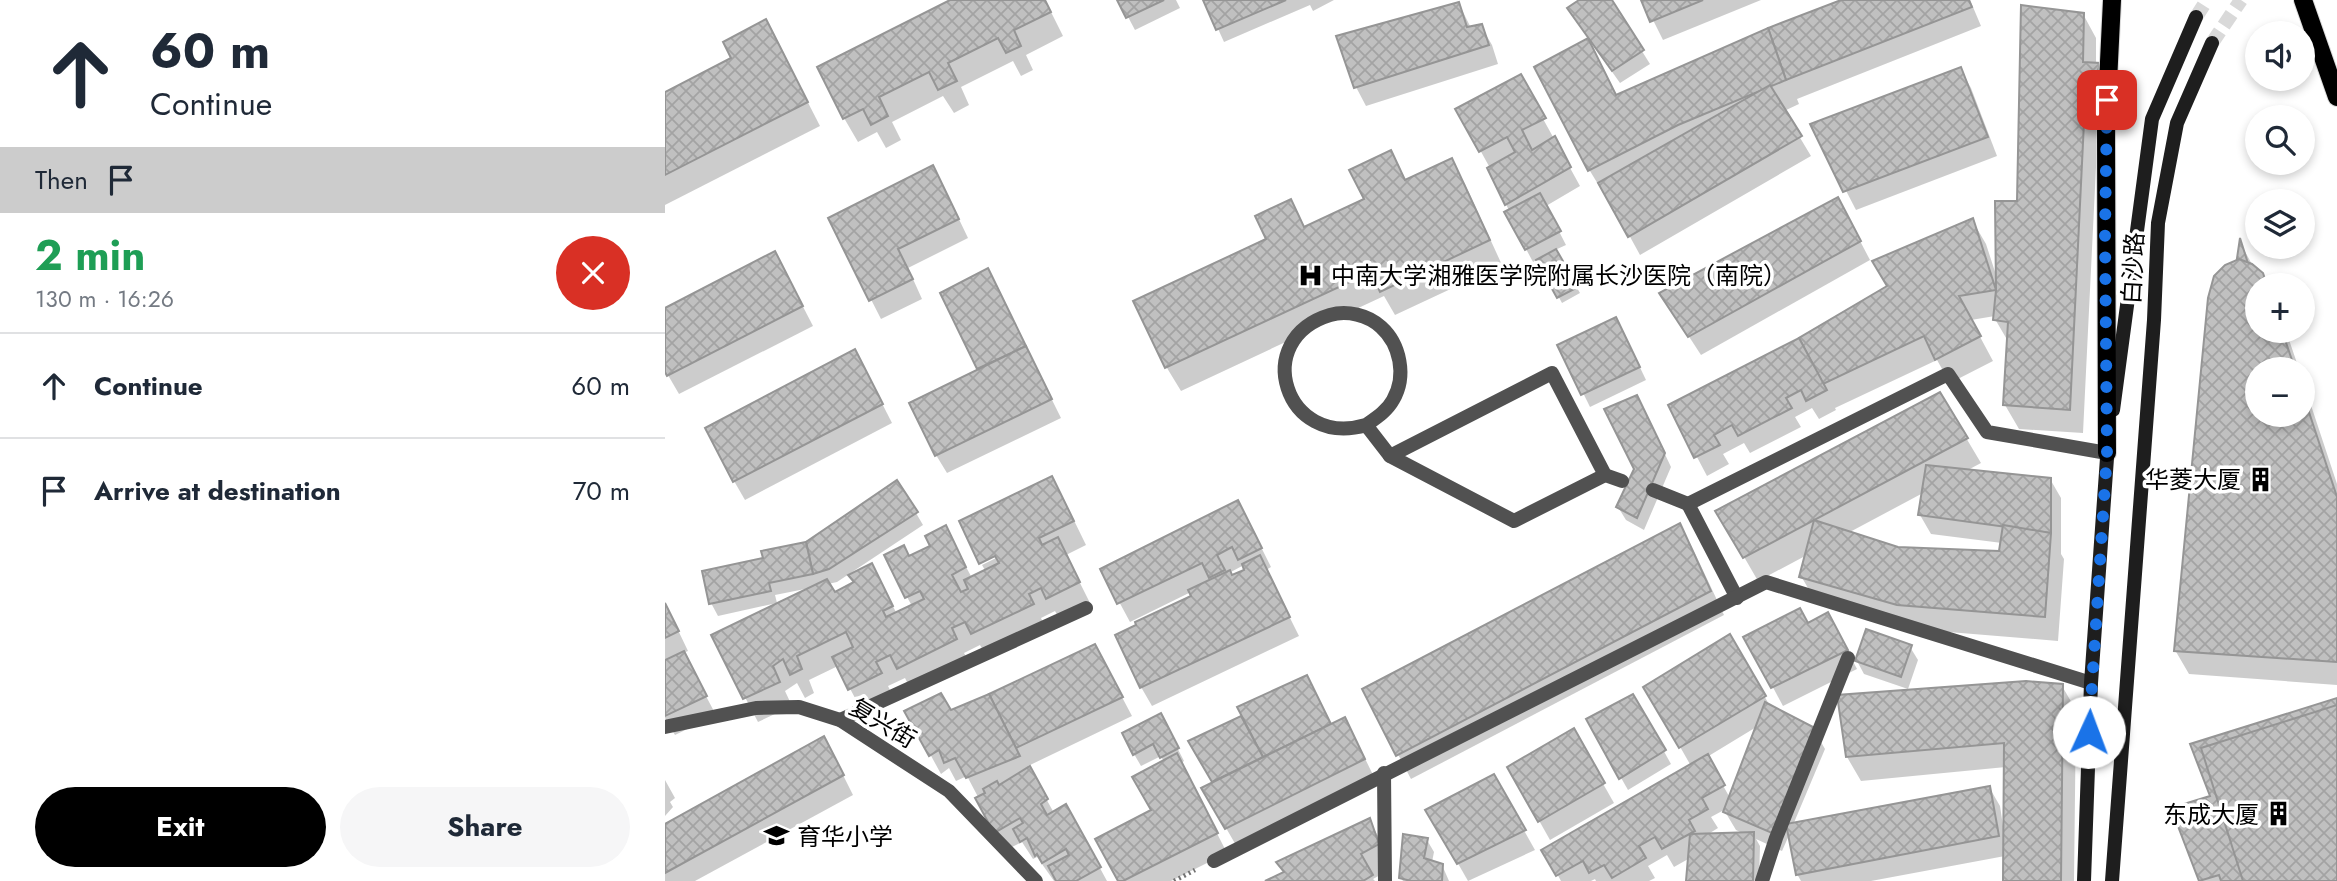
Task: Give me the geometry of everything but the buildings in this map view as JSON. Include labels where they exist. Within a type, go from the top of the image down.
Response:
[{"type":"main road","points":[[2107,453],[2106,150],[2112,0]]},
{"type":"main road","points":[[2303,0],[2337,97]]},
{"type":"street","name":"白沙路","points":[[2084,881],[2091,683],[2107,453],[2152,119],[2196,17]]},
{"type":"street","name":"白沙路","points":[[2112,881],[2153,334],[2158,223],[2177,123],[2212,43]]},
{"type":"street","points":[[1339,313],[1361,315],[1380,326],[1394,342],[1400,358],[1399,387],[1393,401],[1381,415],[1366,425],[1333,429],[1310,420],[1297,408],[1288,393],[1284,372],[1289,349],[1300,332],[1314,320],[1339,313]]},
{"type":"street","points":[[1390,456],[1552,373],[1605,475],[1622,481]]},
{"type":"street","points":[[1688,504],[1948,374],[1987,432],[2107,453]]},
{"type":"street","points":[[1366,425],[1390,456],[1514,520],[1605,475]]},
{"type":"street","points":[[1653,490],[1688,504],[1737,598]]},
{"type":"street","points":[[1214,861],[1766,582],[2091,683]]},
{"type":"street","points":[[839,720],[1086,608]]},
{"type":"street","points":[[1762,881],[1776,838],[1848,658]]},
{"type":"street","name":"复兴街","points":[[665,727],[756,708],[799,707],[839,720],[949,790],[1035,881]]},
{"type":"street","points":[[1384,774],[1385,881]]},
{"type":"tunnel","points":[[2196,17],[2207,0]]},
{"type":"tunnel","points":[[2212,43],[2241,0]]},
{"type":"place","name":"中南大学湘雅医学院附属长沙医院（南院）","points":[[1311,275]]},
{"type":"place","name":"华菱大厦","points":[[2261,479]]},
{"type":"place","name":"东成大厦","points":[[2279,814]]},
{"type":"place","name":"育华小学","points":[[777,836]]},
{"type":"route","points":[[2089,732],[2107,453],[2107,100]]}]
